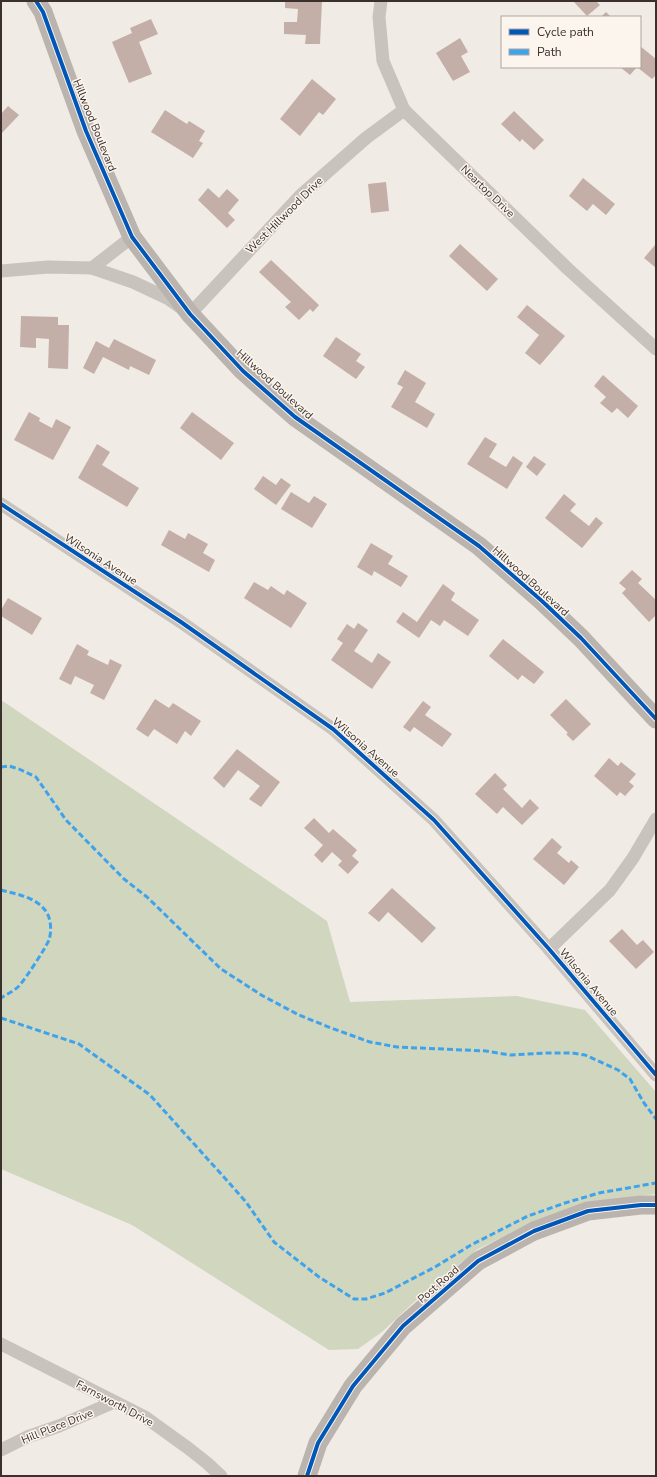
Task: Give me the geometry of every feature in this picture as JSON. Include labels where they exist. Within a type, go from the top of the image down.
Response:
[{"type":"street","name":"Hillwood Boulevard","points":[[36,1],[43,12],[86,131],[132,237],[190,314],[243,371],[295,417],[479,546],[542,601],[581,638],[656,719]]},
{"type":"street","name":"Neartop Drive","points":[[381,1],[379,17],[383,61],[404,110],[568,269],[656,349]]},
{"type":"street","name":"West Hillwood Drive","points":[[190,314],[300,196],[366,138],[404,110]]},
{"type":"street","points":[[92,268],[132,237]]},
{"type":"street","points":[[1,271],[48,267],[92,268],[133,282],[167,298],[190,314]]},
{"type":"street","name":"Wilsonia Avenue","points":[[1,504],[181,622],[334,729],[434,820],[550,949],[656,1075]]},
{"type":"street","points":[[550,949],[610,890],[633,858],[656,819]]},
{"type":"street","name":"Post Road","points":[[307,1476],[318,1443],[353,1386],[403,1326],[478,1262],[534,1232],[588,1211],[641,1205],[656,1205]]},
{"type":"street","name":"Farnsworth Drive","points":[[1,1344],[146,1417],[209,1464],[221,1476]]},
{"type":"street","name":"Hill Place Drive","points":[[1,1450],[27,1437],[59,1426],[114,1402]]},
{"type":"green space","points":[[1,700],[327,921],[350,1002],[517,996],[585,1010],[656,1092],[656,1194],[590,1202],[539,1219],[478,1249],[427,1290],[382,1332],[358,1349],[329,1350],[132,1225],[1,1169]]},
{"type":"building","points":[[285,1],[322,1],[320,44],[305,44],[306,35],[284,34],[284,22],[297,22],[298,9],[285,8]]},
{"type":"building","points":[[573,1],[596,1],[600,5],[587,16]]},
{"type":"building","points":[[606,12],[610,16],[602,16]]},
{"type":"building","points":[[151,19],[158,34],[139,42],[152,74],[129,83],[112,42],[132,33],[130,28]]},
{"type":"building","points":[[460,38],[468,52],[461,56],[470,72],[453,81],[436,53]]},
{"type":"building","points":[[641,47],[656,59],[656,75],[652,79],[638,68],[641,68]]},
{"type":"building","points":[[621,68],[636,68],[630,75]]},
{"type":"building","points":[[312,79],[336,99],[323,115],[319,112],[300,136],[280,119]]},
{"type":"building","points":[[8,106],[19,115],[1,134],[1,114]]},
{"type":"building","points":[[165,110],[187,124],[189,121],[205,131],[199,141],[203,143],[193,158],[151,132]]},
{"type":"building","points":[[514,111],[544,140],[534,150],[522,139],[520,142],[501,124]]},
{"type":"building","points":[[583,178],[615,204],[606,215],[593,204],[587,211],[569,196]]},
{"type":"building","points":[[386,182],[389,211],[371,213],[368,184]]},
{"type":"building","points":[[208,188],[219,198],[227,189],[239,200],[228,213],[235,220],[227,228],[198,200]]},
{"type":"building","points":[[460,244],[498,279],[487,291],[449,256]]},
{"type":"building","points":[[655,245],[656,246],[656,268],[644,258]]},
{"type":"building","points":[[271,260],[319,305],[313,312],[310,309],[299,320],[285,307],[291,302],[259,272]]},
{"type":"building","points":[[527,305],[565,336],[540,365],[525,353],[539,335],[517,317]]},
{"type":"building","points":[[21,316],[58,317],[58,325],[69,325],[68,369],[48,368],[49,339],[36,338],[36,348],[20,347]]},
{"type":"building","points":[[336,337],[361,354],[356,361],[365,367],[356,379],[323,356]]},
{"type":"building","points":[[114,339],[156,360],[149,375],[130,366],[129,370],[103,357],[94,374],[83,368],[96,341],[109,348]]},
{"type":"building","points":[[405,370],[426,383],[415,402],[435,414],[427,428],[391,407],[403,387],[397,384]]},
{"type":"building","points":[[603,375],[638,406],[628,418],[617,408],[612,413],[600,403],[606,397],[594,386]]},
{"type":"building","points":[[29,412],[40,418],[39,421],[52,428],[56,419],[71,427],[53,460],[14,440]]},
{"type":"building","points":[[192,412],[234,443],[221,460],[180,428]]},
{"type":"building","points":[[485,437],[497,444],[489,457],[506,467],[513,456],[523,463],[507,489],[467,464]]},
{"type":"building","points":[[97,444],[110,452],[102,465],[139,488],[127,507],[78,478]]},
{"type":"building","points":[[534,456],[546,464],[537,476],[526,467]]},
{"type":"building","points":[[263,476],[276,485],[281,478],[291,485],[276,505],[254,489]]},
{"type":"building","points":[[291,492],[309,503],[314,496],[327,504],[312,528],[281,509]]},
{"type":"building","points":[[564,494],[576,504],[570,511],[589,526],[596,517],[603,523],[582,548],[545,518]]},
{"type":"building","points":[[169,530],[185,539],[188,533],[208,544],[203,553],[215,560],[209,572],[161,545]]},
{"type":"building","points":[[371,543],[393,556],[388,564],[408,576],[401,587],[374,571],[372,576],[357,567]]},
{"type":"building","points":[[632,570],[642,579],[638,583],[656,600],[656,615],[649,622],[622,593],[626,589],[619,583]]},
{"type":"building","points":[[254,582],[268,590],[271,586],[284,595],[287,590],[307,603],[291,628],[244,598]]},
{"type":"building","points":[[443,584],[455,593],[451,600],[479,620],[468,636],[444,620],[440,626],[431,620],[419,638],[396,622],[403,612],[417,622]]},
{"type":"building","points":[[8,598],[42,618],[32,635],[1,616],[1,610]]},
{"type":"building","points":[[358,623],[368,630],[354,651],[372,663],[378,653],[391,662],[372,689],[331,660],[343,643],[337,639],[347,624],[354,629]]},
{"type":"building","points":[[503,639],[544,672],[534,684],[522,675],[518,680],[489,656]]},
{"type":"building","points":[[77,644],[89,651],[87,655],[108,665],[110,659],[122,665],[104,700],[90,693],[94,685],[75,676],[71,685],[59,679]]},
{"type":"building","points":[[155,699],[169,708],[173,703],[201,721],[191,736],[185,731],[177,744],[154,729],[148,737],[136,729]]},
{"type":"building","points":[[566,699],[591,724],[573,741],[566,734],[568,733],[550,715]]},
{"type":"building","points":[[423,701],[431,707],[425,715],[452,734],[442,747],[414,727],[410,732],[403,727]]},
{"type":"building","points":[[237,749],[280,782],[261,807],[249,799],[260,786],[238,770],[224,788],[213,778]]},
{"type":"building","points":[[609,758],[618,766],[621,762],[636,774],[629,782],[634,786],[625,796],[620,792],[617,796],[594,776]]},
{"type":"building","points":[[495,773],[507,785],[503,789],[522,808],[530,799],[539,808],[522,825],[503,807],[497,814],[475,794]]},
{"type":"building","points":[[314,818],[329,833],[333,829],[357,850],[352,856],[359,862],[348,874],[338,865],[342,861],[332,852],[322,863],[314,855],[323,845],[304,828]]},
{"type":"building","points":[[552,838],[562,847],[557,853],[569,863],[571,860],[579,867],[564,885],[533,859]]},
{"type":"building","points":[[392,888],[436,928],[422,943],[388,912],[379,922],[368,913]]},
{"type":"building","points":[[622,929],[637,945],[643,940],[654,952],[636,969],[609,941]]},
{"type":"marked path","points":[[1,767],[9,766],[36,777],[66,820],[124,879],[147,897],[221,969],[263,996],[299,1015],[331,1028],[370,1042],[397,1047],[486,1051],[510,1055],[547,1053],[572,1053],[585,1055],[618,1070],[630,1079],[644,1103],[656,1119]]},
{"type":"marked path","points":[[1,890],[31,899],[36,902],[49,916],[51,928],[47,944],[26,977],[17,988],[1,998]]},
{"type":"marked path","points":[[1,1018],[79,1044],[150,1095],[246,1202],[274,1242],[319,1277],[354,1299],[366,1299],[385,1293],[435,1267],[471,1245],[528,1216],[599,1193],[656,1183]]},
{"type":"cycle path","points":[[36,1],[43,12],[86,131],[132,237],[190,314],[243,371],[295,417],[479,546],[542,601],[581,638],[656,719]]},
{"type":"cycle path","points":[[1,504],[181,622],[333,729],[434,820],[549,949],[656,1075]]},
{"type":"cycle path","points":[[307,1476],[318,1443],[353,1386],[403,1326],[478,1261],[534,1231],[588,1211],[641,1205],[656,1205]]}]
